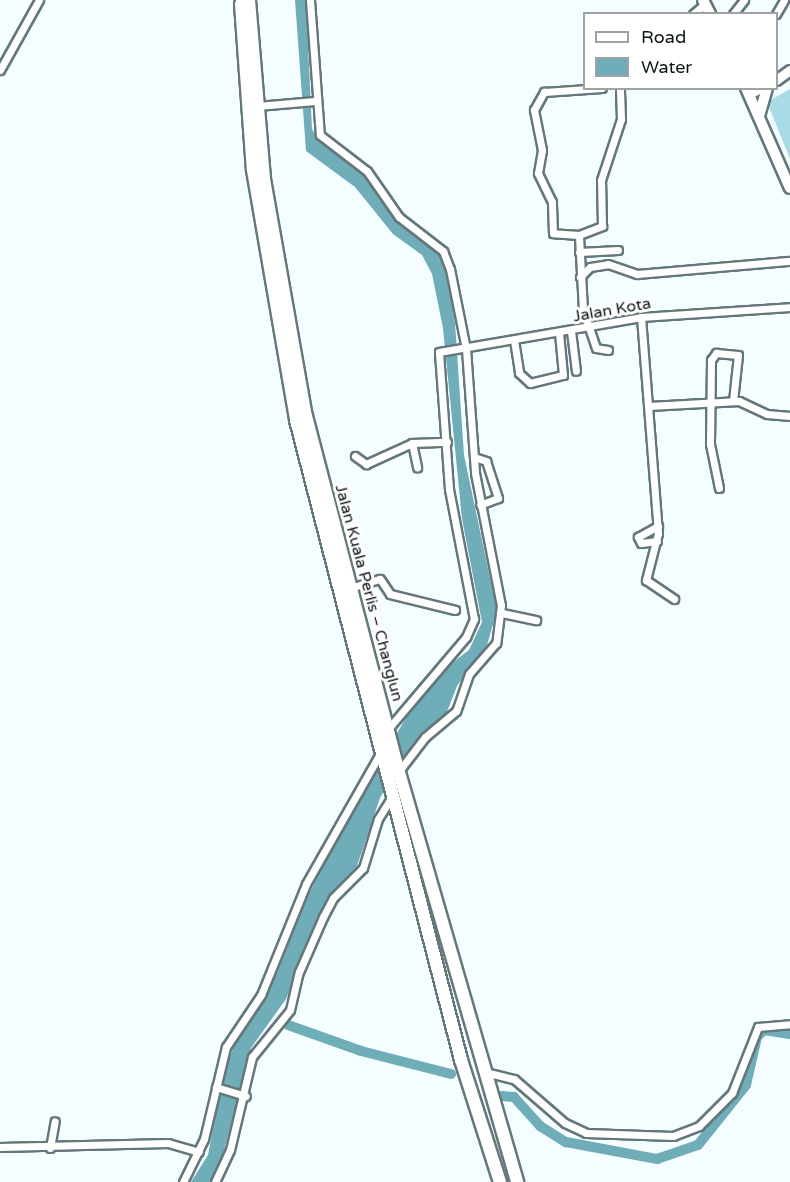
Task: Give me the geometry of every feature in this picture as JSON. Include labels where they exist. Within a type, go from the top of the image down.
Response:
[{"type":"highway","points":[[234,0],[245,85]]},
{"type":"highway","name":"Jalan Kuala Perlis – Changlun","points":[[241,0],[245,85],[262,239],[284,365],[392,796],[466,1076],[498,1182]]},
{"type":"highway","name":"Jalan Kuala Perlis – Changlun","points":[[249,0],[257,106],[290,343],[350,588],[398,770],[487,1086],[517,1182]]},
{"type":"highway","points":[[487,1086],[523,1182]]},
{"type":"main road","points":[[747,90],[790,188]]},
{"type":"main road","points":[[759,116],[766,90]]},
{"type":"street","points":[[0,70],[39,0]]},
{"type":"street","points":[[310,0],[313,101],[323,141],[368,171],[399,216],[443,251],[463,350],[480,505],[502,613],[496,643],[469,674],[456,711],[425,737],[398,770]]},
{"type":"street","points":[[735,12],[744,0]]},
{"type":"street","points":[[784,0],[790,2]]},
{"type":"street","points":[[778,79],[790,70]]},
{"type":"street","points":[[583,89],[544,92],[534,110],[542,150],[538,173],[552,201],[553,233],[579,235],[602,226],[601,180],[622,113],[620,90]]},
{"type":"street","points":[[257,106],[313,101]]},
{"type":"street","points":[[579,235],[580,276],[589,329],[596,348],[608,350]]},
{"type":"street","points":[[579,252],[618,250]]},
{"type":"street","points":[[580,276],[590,267],[608,264],[637,274],[790,261]]},
{"type":"street","name":"Jalan Kota","points":[[447,442],[441,352],[589,329],[641,317],[790,307]]},
{"type":"street","points":[[641,317],[658,526],[657,542],[646,580],[674,598]]},
{"type":"street","points":[[572,331],[576,371]]},
{"type":"street","points":[[514,340],[519,373],[530,383],[563,375],[560,333]]},
{"type":"street","points":[[719,488],[710,452],[713,355],[735,351],[738,371],[733,401]]},
{"type":"street","points":[[649,406],[733,401],[790,416]]},
{"type":"street","points":[[355,456],[372,463],[411,443],[447,442],[449,489],[472,625],[389,732]]},
{"type":"street","points":[[411,443],[417,467]]},
{"type":"street","points":[[474,457],[486,461],[498,498],[480,505]]},
{"type":"street","points":[[657,542],[641,543],[638,537],[658,526]]},
{"type":"street","points":[[350,588],[380,579],[390,594],[455,610]]},
{"type":"street","points":[[502,613],[536,620]]},
{"type":"street","points":[[183,1182],[199,1152],[218,1088],[226,1047],[261,995],[306,884],[381,753]]},
{"type":"street","points":[[215,1182],[244,1096],[252,1057],[290,1010],[299,972],[323,917],[333,898],[363,868],[378,819],[392,796]]},
{"type":"street","points":[[487,1086],[514,1079],[565,1123],[586,1133],[673,1136],[699,1126],[732,1093],[758,1027],[790,1024]]},
{"type":"street","points":[[218,1088],[244,1096]]},
{"type":"street","points":[[50,1148],[55,1121]]},
{"type":"street","points":[[0,1147],[50,1148],[168,1143],[199,1152]]},
{"type":"shaded area","points":[[790,89],[790,159],[767,102]]},
{"type":"water","points":[[295,0],[306,0],[312,129],[318,140],[367,177],[400,221],[432,243],[445,261],[455,323],[464,455],[497,611],[487,645],[457,686],[445,717],[408,751],[380,798],[357,866],[327,898],[286,999],[251,1048],[218,1173],[213,1182],[191,1182],[208,1155],[224,1070],[238,1037],[277,973],[308,896],[356,801],[406,718],[443,670],[469,650],[482,622],[462,519],[443,328],[432,274],[422,255],[393,234],[355,187],[306,151]]},
{"type":"waterway","points":[[288,1025],[361,1051],[451,1074]]},
{"type":"waterway","points":[[502,1096],[514,1097],[540,1126],[566,1142],[657,1159],[698,1145],[746,1085],[757,1037],[764,1030],[790,1034]]}]
